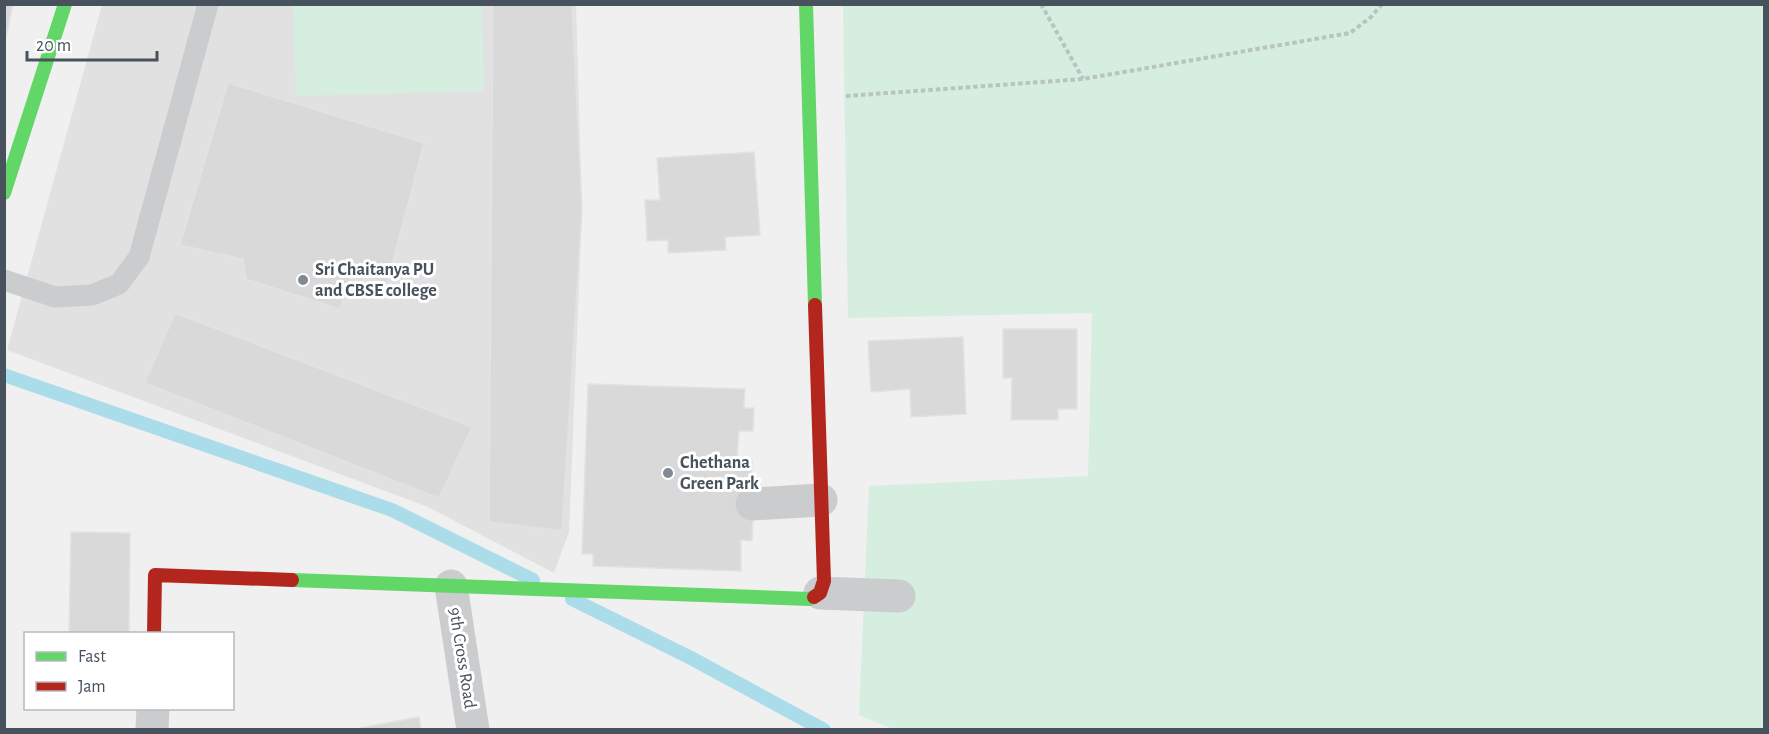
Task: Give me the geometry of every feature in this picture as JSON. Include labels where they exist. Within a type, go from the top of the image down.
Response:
[{"type":"street","points":[[4,193],[9,163],[65,4]]},
{"type":"street","points":[[806,4],[807,99],[824,581],[820,593]]},
{"type":"street","points":[[752,504],[821,500]]},
{"type":"street","points":[[154,632],[155,575],[809,599],[820,593],[899,596]]},
{"type":"street","name":"9th Cross Road","points":[[451,586],[473,729]]},
{"type":"street","points":[[152,729],[153,710]]},
{"type":"lane","points":[[4,280],[56,297],[92,295],[120,284],[139,257],[208,4]]},
{"type":"path","points":[[1041,4],[1083,79]]},
{"type":"path","points":[[807,99],[1083,79],[1350,33],[1371,17],[1382,4]]},
{"type":"shaded area","name":"Sri Chaitanya PU and CBSE college","points":[[102,5],[576,5],[582,210],[569,532],[554,573],[428,507],[7,350]]},
{"type":"green space","points":[[293,5],[482,5],[484,91],[296,96]]},
{"type":"green space","points":[[843,5],[1764,5],[1764,729],[895,730],[859,715],[869,486],[1088,476],[1092,313],[848,318]]},
{"type":"building","points":[[4,4],[13,4],[4,47]]},
{"type":"building","points":[[493,4],[572,4],[582,210],[562,531],[489,522]]},
{"type":"building","points":[[228,83],[424,143],[387,284],[352,271],[340,309],[246,279],[243,259],[180,245]]},
{"type":"building","points":[[754,152],[760,235],[725,237],[726,250],[668,253],[668,240],[647,241],[645,200],[660,200],[657,158]]},
{"type":"building","points":[[175,313],[472,427],[439,498],[145,383]]},
{"type":"building","points":[[1003,329],[1077,329],[1077,409],[1058,409],[1058,420],[1011,420],[1012,378],[1003,378]]},
{"type":"building","points":[[963,337],[966,414],[911,417],[910,389],[871,392],[868,341]]},
{"type":"building","name":"Chethana Green Park","points":[[588,384],[745,389],[744,408],[754,408],[753,431],[739,431],[737,459],[752,460],[751,487],[741,486],[740,515],[753,515],[752,541],[741,540],[741,571],[593,566],[593,554],[582,554]]},
{"type":"building","points":[[71,532],[130,533],[129,632],[69,632]]},
{"type":"building","points":[[419,717],[421,730],[350,730]]},
{"type":"waterway","points":[[4,375],[392,510],[533,580]]},
{"type":"waterway","points":[[572,599],[691,658],[824,730]]},
{"type":"traffic: fast","points":[[4,193],[65,4]]},
{"type":"traffic: fast","points":[[806,4],[815,305]]},
{"type":"traffic: fast","points":[[292,580],[809,599],[814,597]]},
{"type":"traffic: jam","points":[[814,597],[820,593],[824,581],[815,305]]},
{"type":"traffic: jam","points":[[154,632],[155,575],[292,580]]},
{"type":"place","name":"Sri Chaitanya PU and CBSE college","points":[[303,280]]},
{"type":"place","name":"Chethana Green Park","points":[[668,473]]}]
